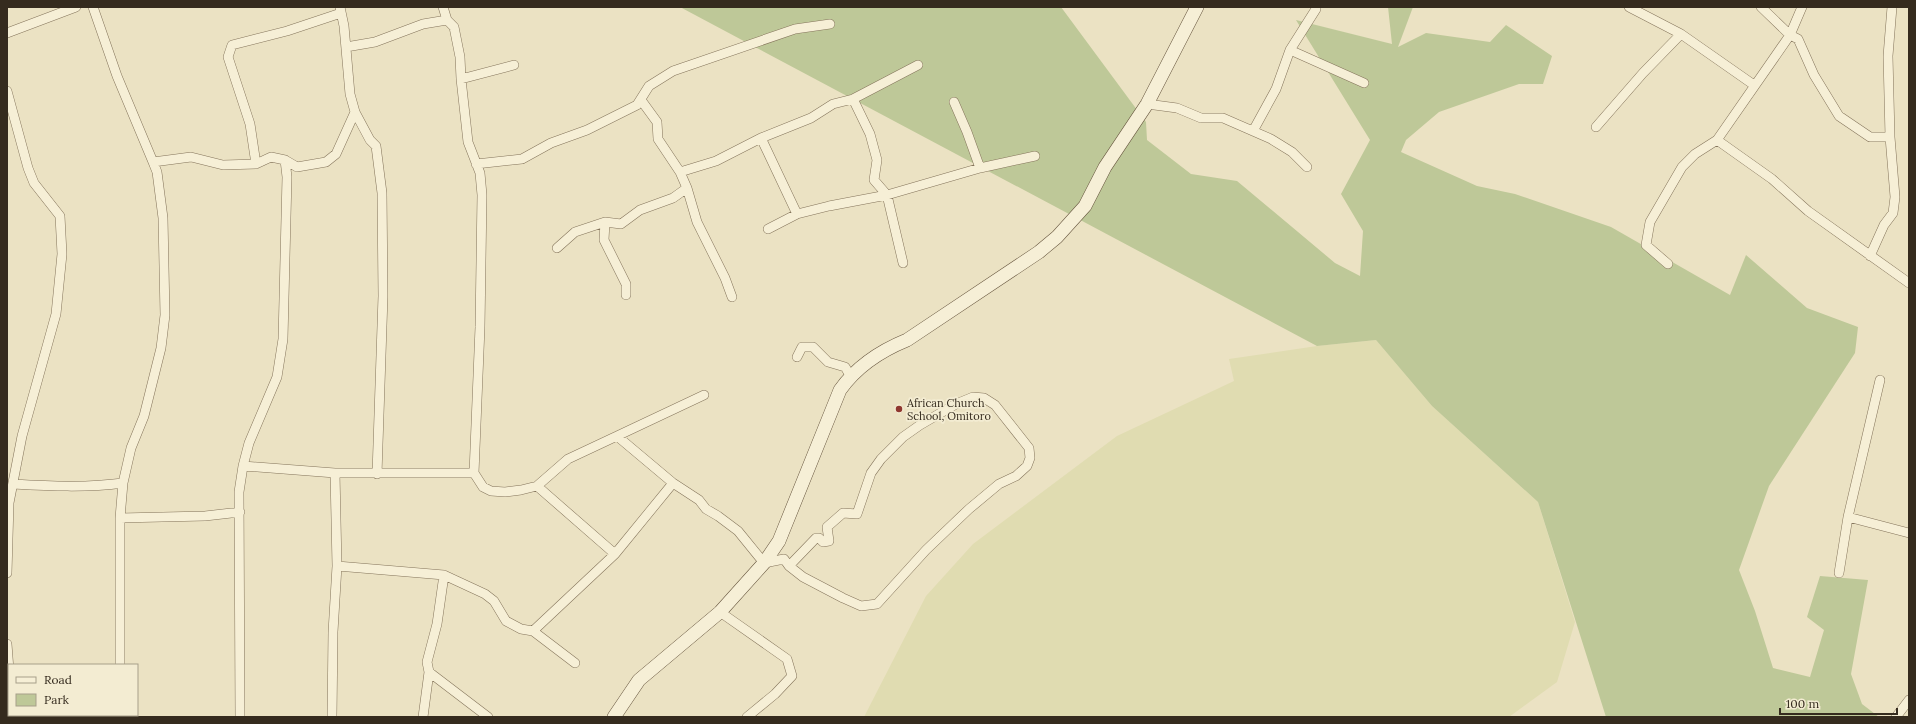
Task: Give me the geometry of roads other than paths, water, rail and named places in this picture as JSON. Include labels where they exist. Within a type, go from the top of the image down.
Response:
[{"type":"main road","points":[[614,717],[638,680],[720,612],[764,563],[779,541],[840,390],[850,375],[885,349],[907,340],[1039,252],[1057,237],[1085,206],[1105,167],[1147,104],[1197,7]]},
{"type":"street","points":[[7,33],[76,7]]},
{"type":"street","points":[[93,7],[117,76],[157,172],[163,218],[165,315],[161,348],[144,416],[131,448],[123,483],[120,518],[120,664]]},
{"type":"street","points":[[443,7],[447,20],[454,27],[460,57],[460,80],[468,142],[480,173],[482,238],[474,473],[483,487],[491,491],[505,492],[537,486],[568,459],[704,394]]},
{"type":"street","points":[[1628,7],[1681,34],[1754,85]]},
{"type":"street","points":[[1761,7],[1790,35],[1798,39],[1814,76],[1839,116],[1870,137],[1890,137]]},
{"type":"street","points":[[1668,264],[1646,245],[1650,222],[1682,167],[1695,154],[1717,140],[1790,35],[1802,7]]},
{"type":"street","points":[[1870,256],[1884,225],[1893,213],[1895,197],[1890,137],[1888,56],[1892,7]]},
{"type":"street","points":[[1253,131],[1276,89],[1290,50],[1316,9]]},
{"type":"street","points":[[256,164],[250,124],[228,57],[232,45],[287,31],[341,10],[346,47],[347,76],[355,112],[370,140],[376,146],[382,193],[383,296],[377,474]]},
{"type":"street","points":[[346,47],[375,42],[423,24],[447,20]]},
{"type":"street","points":[[476,164],[522,159],[551,143],[587,130],[637,105],[649,86],[673,72],[794,29],[830,24]]},
{"type":"street","points":[[1596,127],[1643,73],[1681,34]]},
{"type":"street","points":[[1290,50],[1364,83]]},
{"type":"street","points":[[680,172],[716,161],[761,138],[811,118],[833,104],[853,99],[918,64]]},
{"type":"street","points":[[460,80],[514,65]]},
{"type":"street","points":[[7,92],[28,168],[34,183],[60,216],[62,254],[56,314],[22,436],[9,503],[7,573]]},
{"type":"street","points":[[853,99],[870,134],[877,160],[874,180],[887,195],[903,263]]},
{"type":"street","points":[[641,100],[657,122],[658,139],[680,172],[687,188],[697,222],[725,278],[732,296]]},
{"type":"street","points":[[954,102],[980,168]]},
{"type":"street","points":[[1147,104],[1177,108],[1201,118],[1224,118],[1271,139],[1292,152],[1307,167]]},
{"type":"street","points":[[153,162],[191,157],[223,165],[256,164],[271,157],[284,160],[298,167],[326,162],[336,154],[348,124],[355,112]]},
{"type":"street","points":[[348,124],[363,125]]},
{"type":"street","points":[[761,138],[797,214]]},
{"type":"street","points":[[1717,140],[1772,179],[1808,211],[1909,283]]},
{"type":"street","points":[[768,229],[797,214],[829,206],[887,195],[980,168],[1034,156]]},
{"type":"street","points":[[240,717],[240,492],[243,466],[249,443],[277,377],[282,339],[287,177],[284,160]]},
{"type":"street","points":[[557,248],[575,232],[605,222],[621,224],[640,210],[673,198],[687,188]]},
{"type":"street","points":[[605,222],[604,240],[626,284],[626,295]]},
{"type":"street","points":[[797,357],[802,348],[813,347],[828,362],[846,367],[850,375]]},
{"type":"street","points":[[1839,573],[1848,517],[1880,380]]},
{"type":"street","points":[[617,436],[673,483],[699,500],[706,509],[738,531],[764,563],[784,559],[789,566],[803,577],[861,606],[877,604],[926,550],[969,509],[999,484],[1016,476],[1027,466],[1030,458],[1029,448],[1007,418],[995,405],[984,398],[973,397],[956,404],[903,437],[881,459],[871,473],[857,514],[843,513],[827,527],[829,541],[823,542],[819,538],[816,538],[789,566]]},
{"type":"street","points":[[243,466],[335,473],[474,473]]},
{"type":"street","points":[[332,717],[333,632],[337,566],[335,473]]},
{"type":"street","points":[[13,484],[94,486],[123,483]]},
{"type":"street","points":[[533,631],[615,554],[673,483]]},
{"type":"street","points":[[537,486],[615,554]]},
{"type":"street","points":[[120,518],[204,516],[240,512]]},
{"type":"street","points":[[1848,517],[1909,533]]},
{"type":"street","points":[[337,566],[444,575],[485,594],[494,601],[506,621],[520,629],[533,631],[575,663]]},
{"type":"street","points":[[423,717],[429,672],[427,662],[437,624],[444,575]]},
{"type":"street","points":[[720,612],[787,659],[792,676],[775,694],[746,717]]},
{"type":"street","points":[[7,644],[9,664]]},
{"type":"street","points":[[429,672],[487,717]]},
{"type":"street","points":[[1896,717],[1909,700]]},
{"type":"place","name":"African Church School, Omitoro","points":[[899,409]]}]
